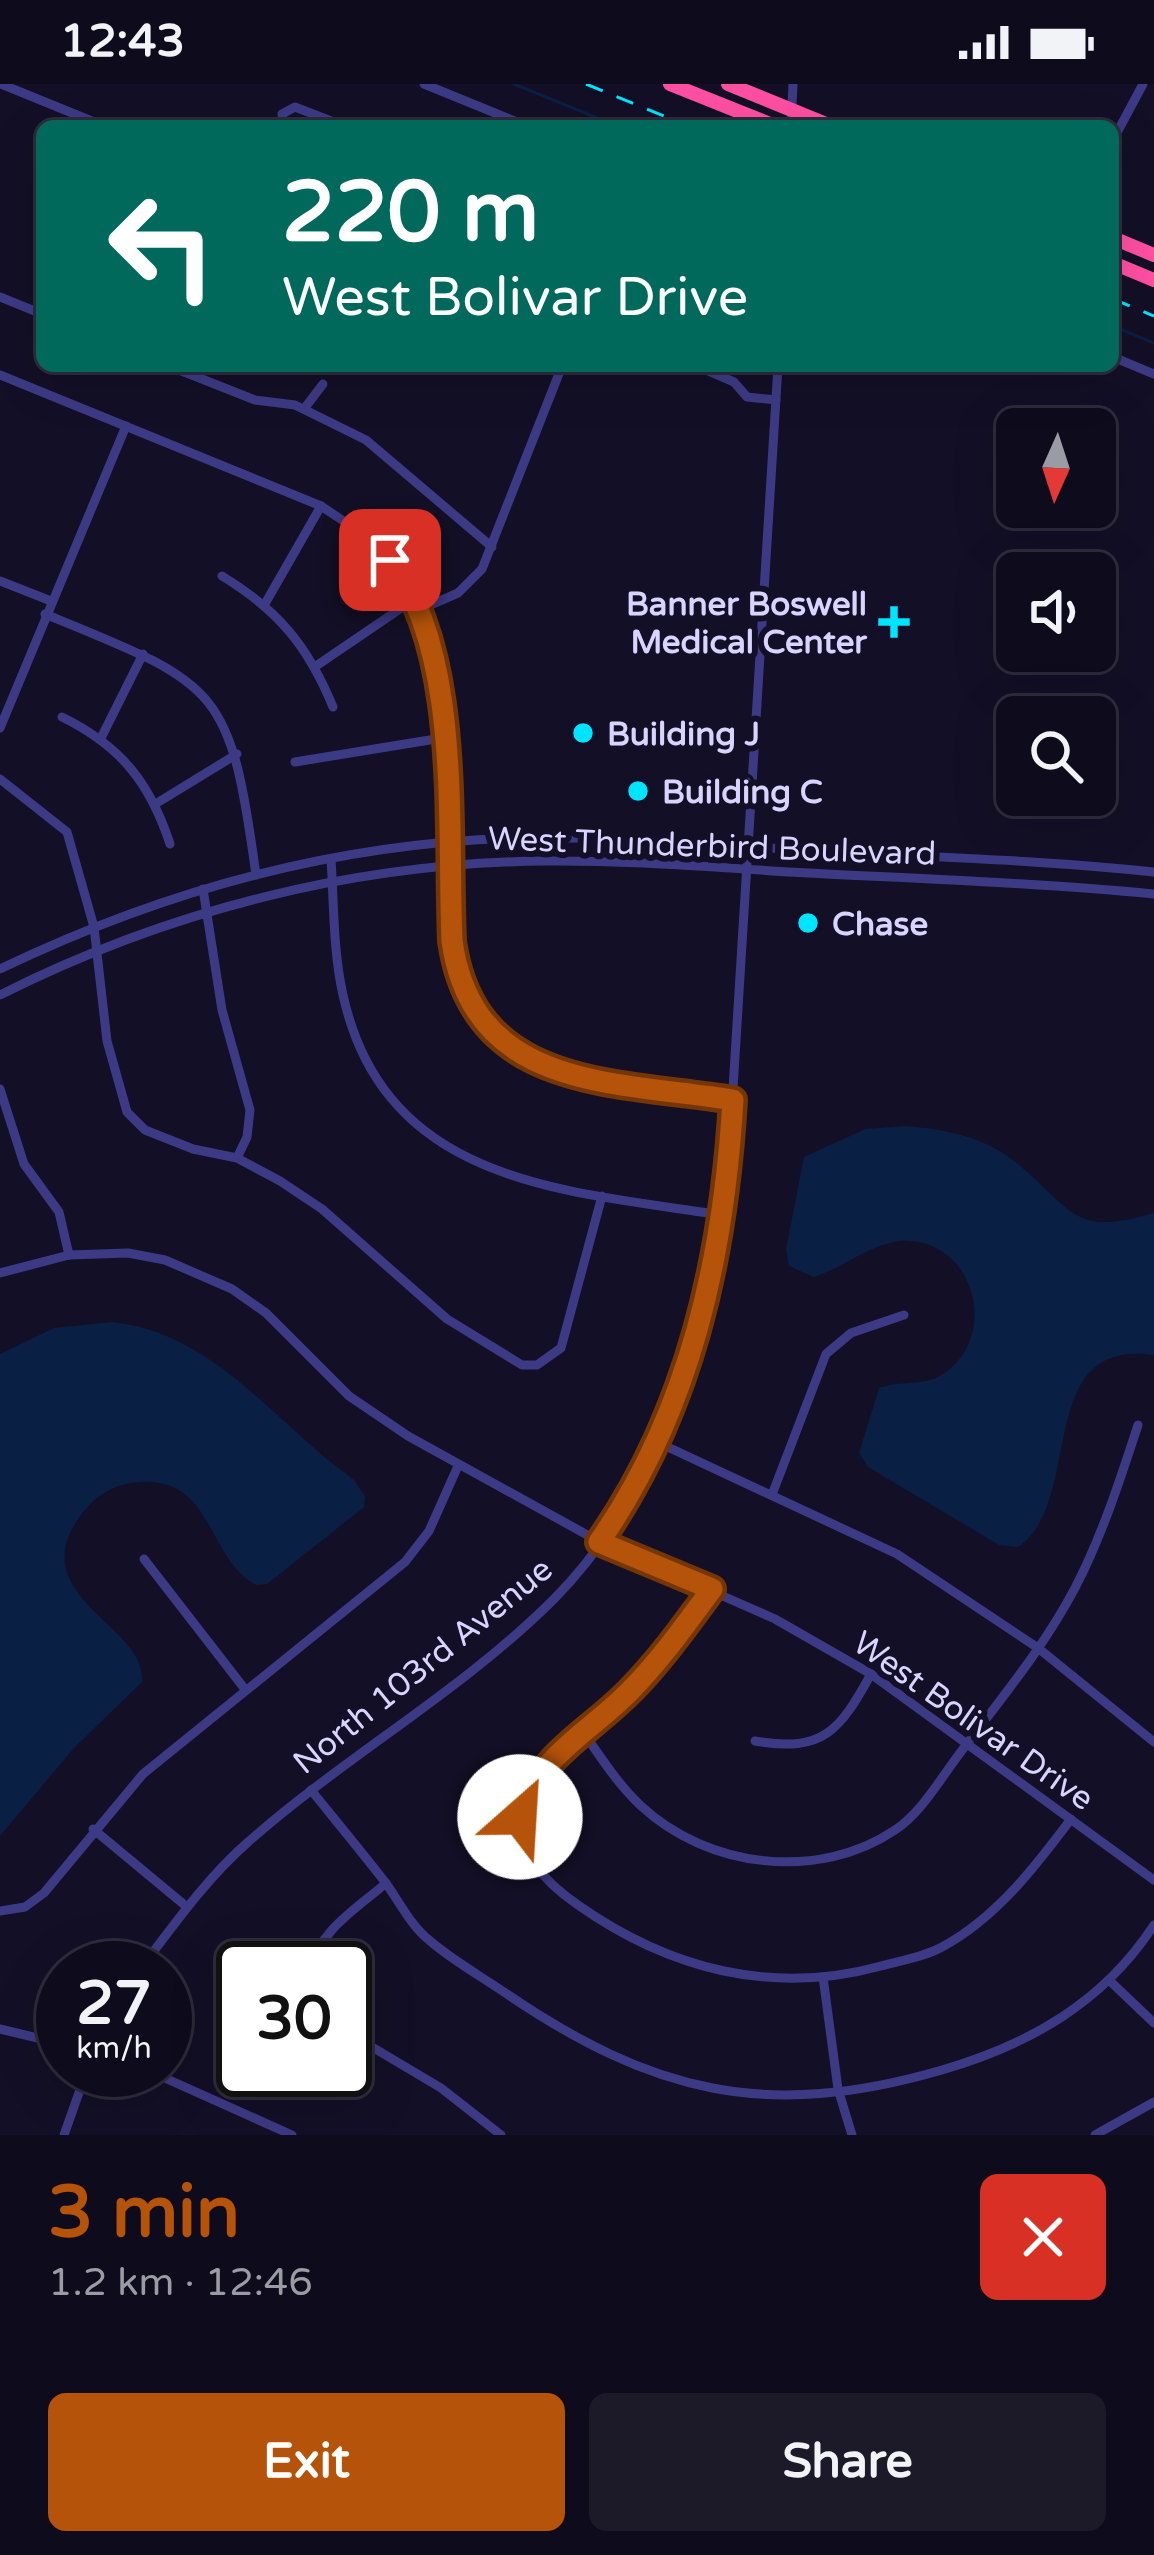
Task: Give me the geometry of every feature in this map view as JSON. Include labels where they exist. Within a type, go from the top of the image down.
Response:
[{"type":"highway","points":[[670,84],[760,120]]},
{"type":"highway","points":[[728,84],[791,118]]},
{"type":"highway","points":[[1119,240],[1154,255]]},
{"type":"highway","points":[[1119,265],[1154,280]]},
{"type":"street","points":[[2,84],[89,120]]},
{"type":"street","points":[[424,84],[512,120]]},
{"type":"street","points":[[791,118],[793,84]]},
{"type":"street","points":[[1119,129],[1143,84]]},
{"type":"street","points":[[284,120],[283,114],[295,107],[329,120]]},
{"type":"street","points":[[0,297],[36,312]]},
{"type":"street","points":[[1119,359],[1154,374]]},
{"type":"street","points":[[184,372],[255,400],[304,409],[381,451],[492,547]]},
{"type":"street","points":[[316,666],[418,604],[472,582],[492,547],[560,372]]},
{"type":"street","points":[[711,372],[728,379],[747,397],[776,400]]},
{"type":"street","name":"North 103rd Avenue","points":[[162,1941],[244,1846],[553,1600],[599,1542],[658,1442],[701,1316],[722,1215],[778,372]]},
{"type":"street","points":[[0,375],[321,506],[372,540],[418,604],[438,665],[458,983],[476,1017],[499,1042],[530,1062],[574,1075],[733,1100]]},
{"type":"street","points":[[304,409],[323,384]]},
{"type":"street","points":[[0,728],[126,426]]},
{"type":"street","points":[[266,602],[321,506]]},
{"type":"street","points":[[223,575],[266,602],[316,666],[333,707]]},
{"type":"street","points":[[0,581],[51,602]]},
{"type":"street","points":[[45,614],[172,668],[207,698],[237,754],[256,875]]},
{"type":"street","points":[[102,736],[143,654]]},
{"type":"street","points":[[0,680],[16,687]]},
{"type":"street","points":[[62,717],[102,736],[133,766],[157,803],[170,844]]},
{"type":"street","points":[[295,762],[442,737]]},
{"type":"street","points":[[157,803],[237,754]]},
{"type":"street","points":[[0,779],[67,832],[94,927],[107,1041],[127,1112],[145,1130],[193,1149],[237,1158],[322,1209],[434,1308],[522,1365],[537,1365],[561,1348],[602,1196]]},
{"type":"street","points":[[546,838],[546,861]]},
{"type":"street","name":"West Thunderbird Boulevard","points":[[0,969],[94,927],[203,889],[331,859],[447,843],[546,838],[1154,872]]},
{"type":"street","points":[[883,877],[885,855]]},
{"type":"street","points":[[331,859],[347,1012],[369,1063],[399,1105],[437,1141],[477,1166],[521,1182],[722,1215]]},
{"type":"street","name":"West Thunderbird Boulevard","points":[[0,995],[98,950],[208,912],[333,882],[448,866],[546,861],[1154,894]]},
{"type":"street","points":[[203,889],[222,1010],[250,1111],[248,1137],[237,1158]]},
{"type":"street","points":[[0,1089],[24,1164],[59,1212],[68,1255]]},
{"type":"street","name":"West Bolivar Drive","points":[[0,1274],[68,1255],[99,1252],[165,1260],[232,1289],[266,1313],[349,1396],[458,1466],[599,1542],[712,1589],[871,1674],[1154,1880]]},
{"type":"street","points":[[773,1492],[826,1354],[851,1333],[904,1315]]},
{"type":"street","points":[[584,1733],[631,1795],[679,1833],[707,1848],[784,1863],[832,1858],[899,1827],[1038,1648],[1096,1543],[1138,1425]]},
{"type":"street","points":[[658,1442],[897,1554],[1038,1648],[1154,1742]]},
{"type":"street","points":[[0,1911],[25,1907],[44,1893],[143,1774],[419,1548],[458,1466]]},
{"type":"street","points":[[144,1559],[244,1688]]},
{"type":"street","points":[[712,1589],[662,1655],[530,1784],[520,1817],[531,1860],[547,1881],[603,1922],[660,1954],[744,1977],[823,1977],[940,1948],[1026,1879],[1070,1819]]},
{"type":"street","points":[[755,1741],[784,1746],[814,1741],[844,1722],[871,1674]]},
{"type":"street","points":[[311,1790],[426,1938],[581,2044],[627,2066],[731,2093],[838,2089],[912,2078],[982,2058],[1066,2017],[1111,1982],[1154,1924]]},
{"type":"street","points":[[490,1816],[520,1817]]},
{"type":"street","points":[[93,1829],[188,1907]]},
{"type":"street","points":[[322,1941],[386,1883]]},
{"type":"street","points":[[823,1977],[838,2089],[852,2135]]},
{"type":"street","points":[[1111,1982],[1154,2023]]},
{"type":"street","points":[[0,2029],[36,2038]]},
{"type":"street","points":[[372,2047],[441,2088],[501,2135]]},
{"type":"street","points":[[192,2090],[292,2135]]},
{"type":"street","points":[[64,2135],[77,2097]]},
{"type":"street","points":[[1095,2135],[1154,2102]]},
{"type":"water","points":[[905,1126],[950,1132],[993,1147],[1064,1206],[1090,1220],[1127,1220],[1154,1213],[1154,1355],[1116,1356],[1091,1371],[1075,1396],[1051,1495],[1038,1525],[1018,1547],[999,1545],[868,1467],[859,1453],[879,1388],[936,1378],[961,1357],[975,1313],[961,1271],[946,1254],[925,1244],[900,1241],[813,1277],[789,1266],[786,1249],[804,1157],[865,1129]]},
{"type":"water","points":[[112,1322],[149,1330],[212,1361],[353,1479],[365,1496],[364,1507],[267,1584],[256,1585],[227,1557],[196,1505],[182,1492],[164,1484],[140,1482],[116,1487],[96,1499],[67,1540],[65,1565],[74,1587],[138,1661],[142,1682],[74,1748],[0,1836],[0,1354],[54,1328]]},
{"type":"waterway","points":[[514,84],[602,120]]},
{"type":"waterway","points":[[1119,328],[1154,343]]},
{"type":"railway","points":[[586,84],[673,120]]},
{"type":"railway","points":[[1119,301],[1154,316]]},
{"type":"place","name":"Banner Boswell Medical Center","points":[[894,622]]},
{"type":"place","name":"Building J","points":[[583,733]]},
{"type":"place","name":"Building C","points":[[638,791]]},
{"type":"place","name":"Chase","points":[[808,923]]},
{"type":"route","points":[[390,560],[422,612],[438,665],[452,941],[458,983],[476,1017],[499,1042],[530,1062],[574,1075],[733,1100],[717,1246],[692,1350],[658,1442],[627,1503],[599,1542],[712,1589],[628,1693],[548,1761],[530,1784],[520,1817]]}]
